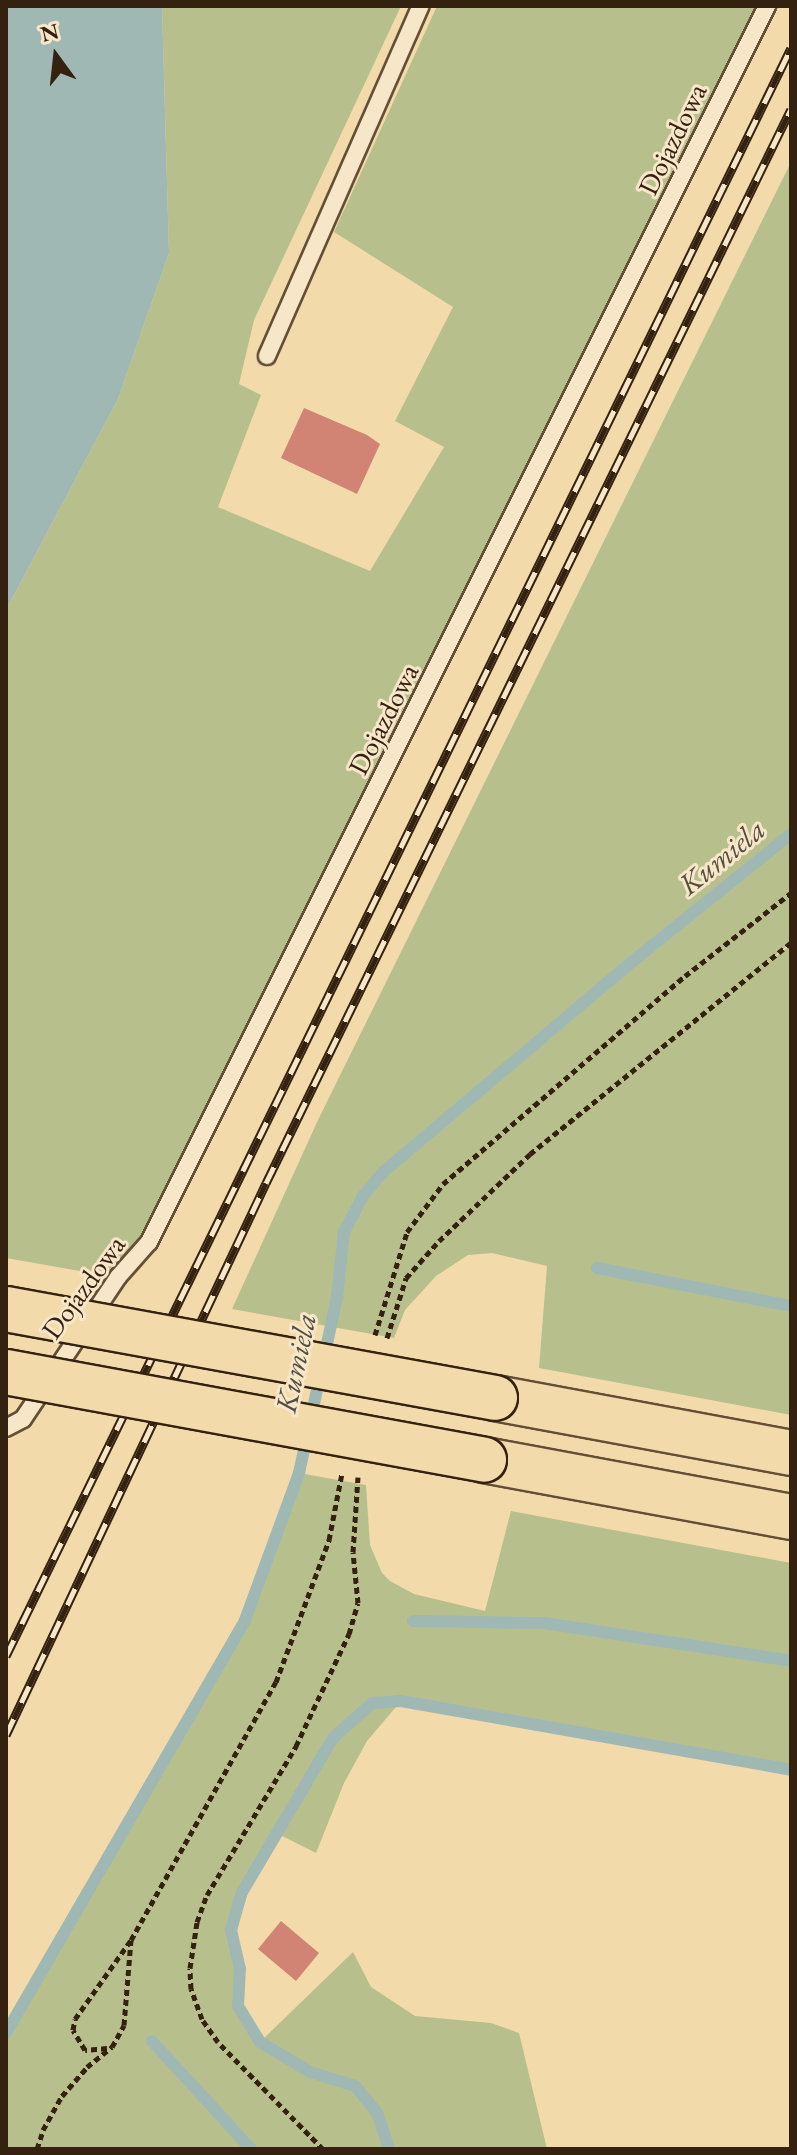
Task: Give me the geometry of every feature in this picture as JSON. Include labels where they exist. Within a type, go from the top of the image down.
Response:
[{"type":"highway","points":[[6,1309],[791,1453]]},
{"type":"highway","points":[[6,1372],[791,1517]]},
{"type":"lane","points":[[267,356],[421,6]]},
{"type":"lane","name":"Dojazdowa","points":[[6,1428],[23,1419],[118,1277],[149,1242],[767,6]]},
{"type":"path","points":[[371,1349],[407,1232],[443,1184],[685,976],[791,893]]},
{"type":"path","points":[[385,1350],[406,1278],[422,1258],[530,1154],[791,943]]},
{"type":"path","points":[[323,2149],[218,2042],[202,2019],[191,1989],[190,1968],[197,1922],[207,1895],[296,1746],[349,1634],[358,1603],[353,1552],[355,1493],[361,1462]]},
{"type":"path","points":[[112,2047],[85,2050],[73,2030],[75,2019],[131,1940],[276,1682],[329,1540],[344,1465]]},
{"type":"path","points":[[37,2149],[62,2096],[87,2067],[112,2047],[124,2025],[131,1940]]},
{"type":"green space","points":[[162,6],[401,6],[254,320],[239,384],[261,395],[218,507],[370,571],[444,447],[395,421],[453,307],[334,232],[437,6],[758,6],[159,1205],[114,1277],[6,1258],[6,610],[118,399],[169,253]]},
{"type":"green space","points":[[791,162],[791,943],[761,967],[791,945],[791,1415],[539,1368],[547,1266],[492,1253],[468,1255],[436,1276],[405,1310],[394,1338],[232,1309],[318,1120]]},
{"type":"green space","points":[[299,1473],[366,1485],[370,1545],[382,1573],[390,1581],[414,1594],[485,1611],[511,1511],[791,1563],[791,1770],[401,1701],[367,1741],[344,1783],[316,1853],[278,1834],[241,1894],[231,1930],[240,1969],[238,2006],[260,2042],[353,1952],[371,1987],[415,2016],[491,2023],[519,2033],[547,2149],[6,2149],[6,2033],[245,1620]]},
{"type":"water","points":[[6,6],[162,6],[169,253],[118,399],[6,610]]},
{"type":"building","points":[[304,408],[367,435],[380,444],[357,494],[281,458]]},
{"type":"building","points":[[281,1921],[319,1953],[296,1981],[258,1949]]},
{"type":"waterway","name":"Kumiela","points":[[324,1358],[337,1297],[344,1232],[363,1196],[382,1173],[633,961],[791,834]]},
{"type":"waterway","points":[[597,1268],[791,1306]]},
{"type":"waterway","name":"Kumiela","points":[[6,2033],[245,1620],[299,1473],[320,1376]]},
{"type":"waterway","points":[[413,1621],[544,1623],[791,1661]]},
{"type":"waterway","points":[[389,2149],[377,2113],[355,2086],[310,2072],[260,2042],[238,2006],[240,1969],[231,1930],[241,1894],[333,1738],[372,1703],[401,1701],[791,1770]]},
{"type":"waterway","points":[[152,2041],[251,2149]]},
{"type":"railway","points":[[6,1656],[791,48]]},
{"type":"railway","points":[[6,1735],[266,1183],[791,109]]}]
